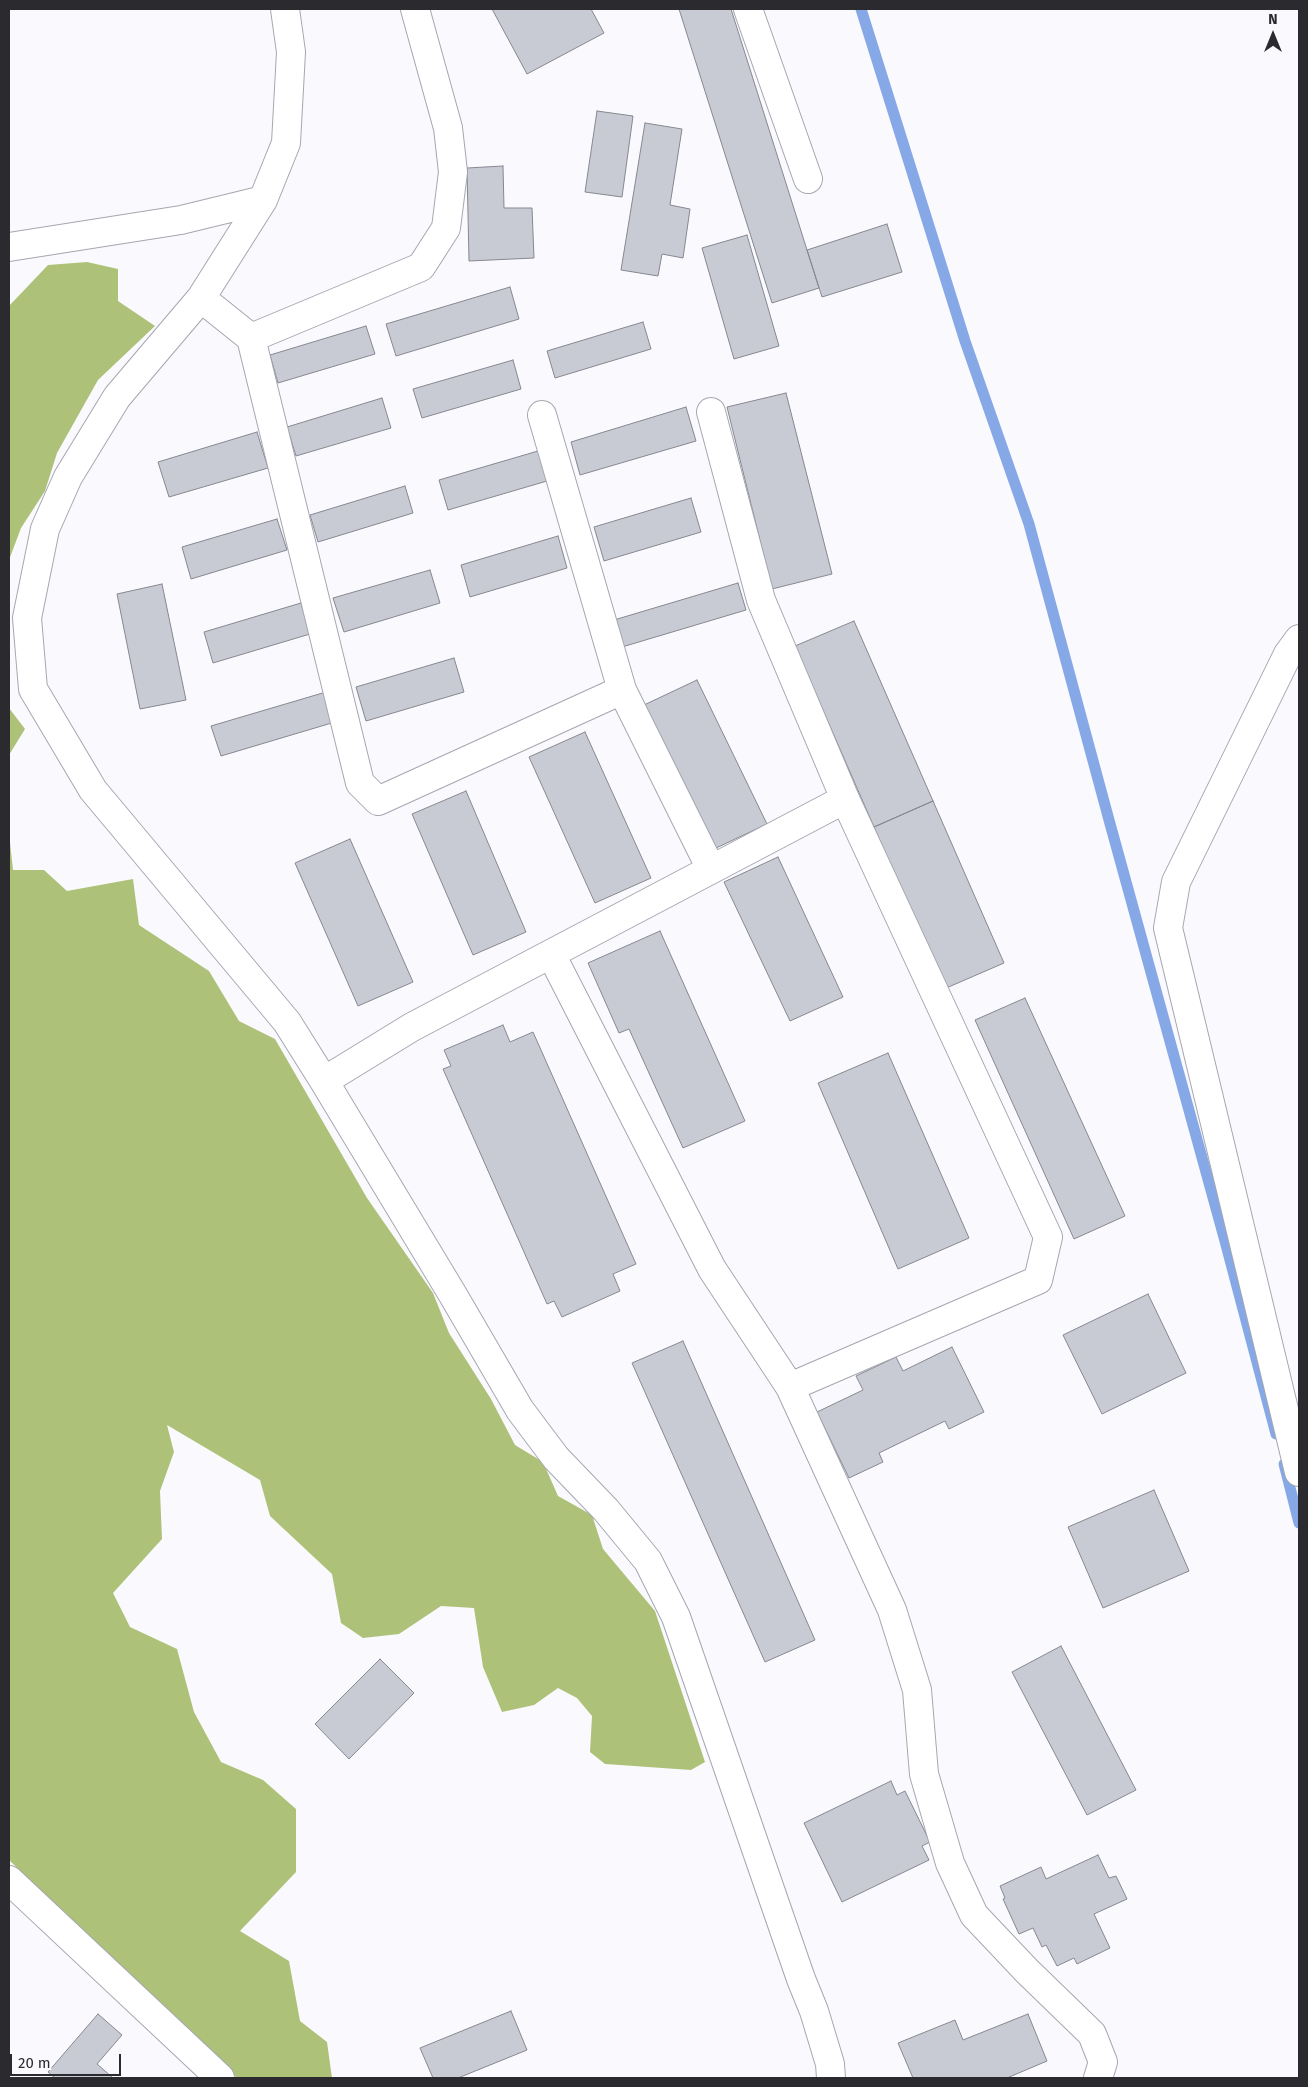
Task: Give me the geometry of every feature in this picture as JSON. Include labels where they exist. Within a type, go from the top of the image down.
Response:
[{"type":"street","points":[[285,9],[291,52],[286,143],[263,200],[201,298],[117,397],[68,477],[45,529],[26,618],[33,689],[93,790],[287,1022],[324,1080],[520,1410],[556,1458],[606,1510],[648,1561],[676,1617],[801,1979],[814,2011],[830,2064],[831,2078]]},
{"type":"street","points":[[251,338],[421,267],[446,228],[453,172],[448,128],[414,9]]},
{"type":"street","points":[[748,9],[808,179]]},
{"type":"street","points":[[9,247],[181,220],[263,200]]},
{"type":"street","points":[[201,298],[251,338],[360,783],[378,801],[622,690]]},
{"type":"street","points":[[711,412],[761,600],[845,799],[1048,1236],[1038,1280],[790,1387]]},
{"type":"street","points":[[542,415],[622,690],[711,869]]},
{"type":"street","points":[[1299,639],[1288,654],[1176,882],[1168,928],[1299,1472]]},
{"type":"street","points":[[324,1080],[412,1027],[845,799]]},
{"type":"street","points":[[551,954],[712,1269],[790,1387],[892,1610],[917,1690],[924,1774],[950,1863],[974,1915],[1027,1971],[1092,2034],[1103,2062],[1098,2078]]},
{"type":"street","points":[[9,1880],[220,2078]]},
{"type":"green space","points":[[87,262],[118,269],[118,301],[155,326],[98,380],[57,453],[45,491],[21,528],[9,560],[9,306],[48,265]]},
{"type":"green space","points":[[9,708],[25,729],[9,755]]},
{"type":"green space","points":[[9,833],[13,870],[44,870],[67,891],[133,879],[139,925],[209,971],[239,1021],[275,1039],[367,1198],[433,1293],[449,1333],[491,1399],[515,1445],[543,1462],[558,1496],[592,1515],[603,1549],[655,1611],[705,1762],[691,1770],[605,1764],[590,1752],[592,1716],[577,1698],[558,1688],[534,1705],[502,1712],[483,1667],[474,1608],[441,1606],[399,1634],[363,1638],[341,1623],[332,1574],[270,1516],[260,1480],[167,1425],[174,1452],[160,1491],[162,1539],[113,1593],[130,1627],[177,1649],[194,1712],[221,1762],[263,1780],[296,1809],[296,1872],[240,1931],[289,1961],[300,2021],[327,2042],[332,2078],[237,2078],[9,1860]]},
{"type":"building","points":[[492,9],[591,9],[604,33],[527,74]]},
{"type":"building","points":[[679,9],[731,9],[819,288],[772,303]]},
{"type":"building","points":[[597,111],[633,116],[622,197],[585,192]]},
{"type":"building","points":[[645,123],[682,129],[670,205],[690,209],[683,258],[662,254],[658,276],[621,270]]},
{"type":"building","points":[[503,166],[504,208],[532,208],[534,258],[469,261],[467,168]]},
{"type":"building","points":[[887,224],[902,272],[822,297],[807,250]]},
{"type":"building","points":[[747,235],[779,346],[734,359],[702,248]]},
{"type":"building","points":[[510,287],[519,319],[396,356],[386,324]]},
{"type":"building","points":[[643,322],[651,349],[555,378],[547,351]]},
{"type":"building","points":[[366,326],[375,354],[278,383],[270,355]]},
{"type":"building","points":[[513,360],[521,389],[422,418],[413,389]]},
{"type":"building","points":[[786,393],[832,574],[772,589],[727,407]]},
{"type":"building","points":[[382,398],[391,428],[296,456],[287,427]]},
{"type":"building","points":[[686,407],[696,441],[580,475],[571,442]]},
{"type":"building","points":[[257,432],[268,468],[169,497],[158,462]]},
{"type":"building","points":[[538,451],[547,481],[448,510],[439,480]]},
{"type":"building","points":[[405,486],[413,513],[318,542],[310,515]]},
{"type":"building","points":[[691,498],[701,532],[604,561],[594,527]]},
{"type":"building","points":[[277,519],[287,550],[191,579],[182,547]]},
{"type":"building","points":[[558,536],[567,568],[470,597],[461,565]]},
{"type":"building","points":[[430,570],[440,603],[344,632],[333,598]]},
{"type":"building","points":[[738,583],[746,610],[622,647],[614,620]]},
{"type":"building","points":[[162,584],[186,700],[140,709],[117,594]]},
{"type":"building","points":[[301,603],[310,634],[213,663],[204,632]]},
{"type":"building","points":[[854,621],[933,801],[874,827],[795,646]]},
{"type":"building","points":[[454,658],[464,692],[366,721],[356,687]]},
{"type":"building","points":[[697,680],[767,824],[714,849],[644,705]]},
{"type":"building","points":[[326,692],[335,722],[221,756],[211,726]]},
{"type":"building","points":[[585,732],[651,878],[595,903],[529,757]]},
{"type":"building","points":[[466,791],[526,932],[473,955],[412,814]]},
{"type":"building","points":[[933,801],[1004,963],[944,989],[874,827]]},
{"type":"building","points":[[350,839],[413,982],[358,1006],[295,863]]},
{"type":"building","points":[[778,857],[843,997],[790,1021],[724,882]]},
{"type":"building","points":[[660,931],[745,1121],[683,1148],[629,1029],[619,1033],[588,963]]},
{"type":"building","points":[[1025,998],[1125,1216],[1074,1239],[975,1020]]},
{"type":"building","points":[[503,1025],[510,1042],[533,1032],[636,1264],[613,1274],[620,1291],[562,1317],[554,1301],[547,1304],[443,1069],[451,1066],[444,1050]]},
{"type":"building","points":[[888,1053],[969,1238],[898,1269],[818,1083]]},
{"type":"building","points":[[1148,1294],[1186,1373],[1102,1414],[1063,1335]]},
{"type":"building","points":[[683,1341],[815,1640],[765,1662],[632,1363]]},
{"type":"building","points":[[952,1347],[984,1412],[949,1429],[945,1421],[879,1453],[883,1462],[849,1478],[817,1412],[863,1390],[856,1376],[896,1357],[903,1371]]},
{"type":"building","points":[[1154,1490],[1189,1571],[1103,1608],[1068,1527]]},
{"type":"building","points":[[1061,1646],[1136,1790],[1087,1815],[1012,1672]]},
{"type":"building","points":[[380,1659],[414,1693],[349,1759],[315,1724]]},
{"type":"building","points":[[891,1781],[897,1795],[905,1791],[930,1842],[922,1846],[929,1860],[842,1902],[804,1823]]},
{"type":"building","points":[[1098,1855],[1109,1878],[1116,1876],[1127,1899],[1094,1914],[1110,1948],[1077,1964],[1074,1958],[1057,1966],[1046,1945],[1042,1947],[1033,1928],[1019,1934],[1003,1899],[1005,1898],[1000,1886],[1041,1867],[1046,1879]]},
{"type":"building","points":[[511,2011],[527,2050],[458,2078],[433,2078],[420,2048]]},
{"type":"building","points":[[98,2014],[122,2035],[97,2064],[113,2078],[55,2078],[48,2072]]},
{"type":"building","points":[[1028,2014],[1047,2061],[1007,2078],[913,2078],[898,2043],[955,2020],[963,2040]]},
{"type":"waterway","points":[[861,9],[965,341],[1029,524],[1276,1434]]},
{"type":"waterway","points":[[1284,1464],[1299,1523]]}]
